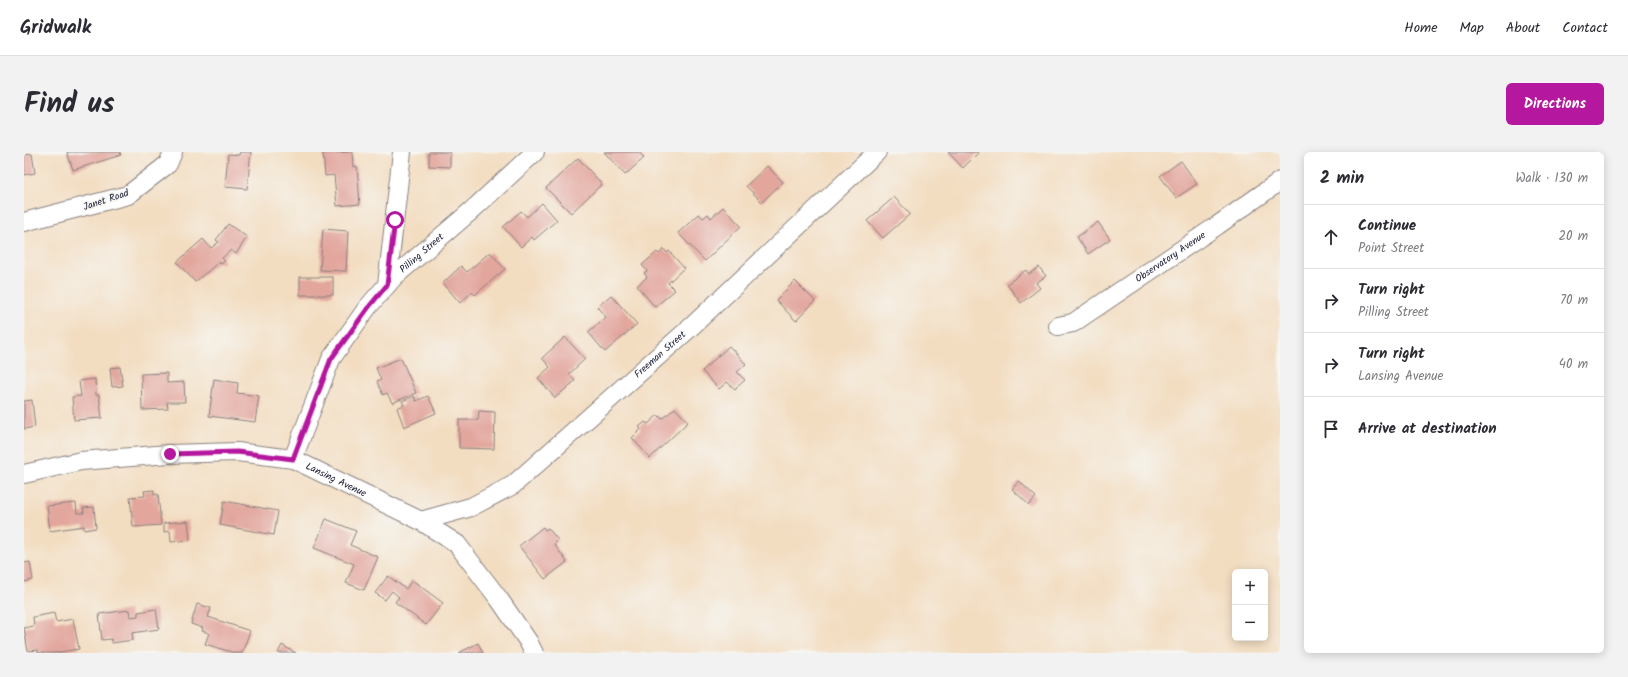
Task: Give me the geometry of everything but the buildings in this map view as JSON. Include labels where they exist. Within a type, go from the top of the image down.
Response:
[{"type":"street","name":"Janet Road","points":[[24,222],[128,195],[168,164],[172,152]]},
{"type":"street","points":[[387,285],[402,152]]},
{"type":"street","name":"Pilling Street","points":[[293,459],[331,359],[368,308],[387,285],[535,152]]},
{"type":"street","name":"Freeman Street","points":[[421,521],[471,507],[513,485],[685,332],[877,152]]},
{"type":"street","name":"Observatory Avenue","points":[[1058,326],[1073,323],[1218,226],[1280,181]]},
{"type":"street","name":"Lansing Avenue","points":[[24,474],[81,461],[170,454],[237,452],[293,459],[421,521],[457,544],[499,599],[528,641],[534,653]]},
{"type":"route","points":[[170,454],[237,452],[293,459],[310,418],[331,359],[368,308],[387,285],[395,220]]}]
